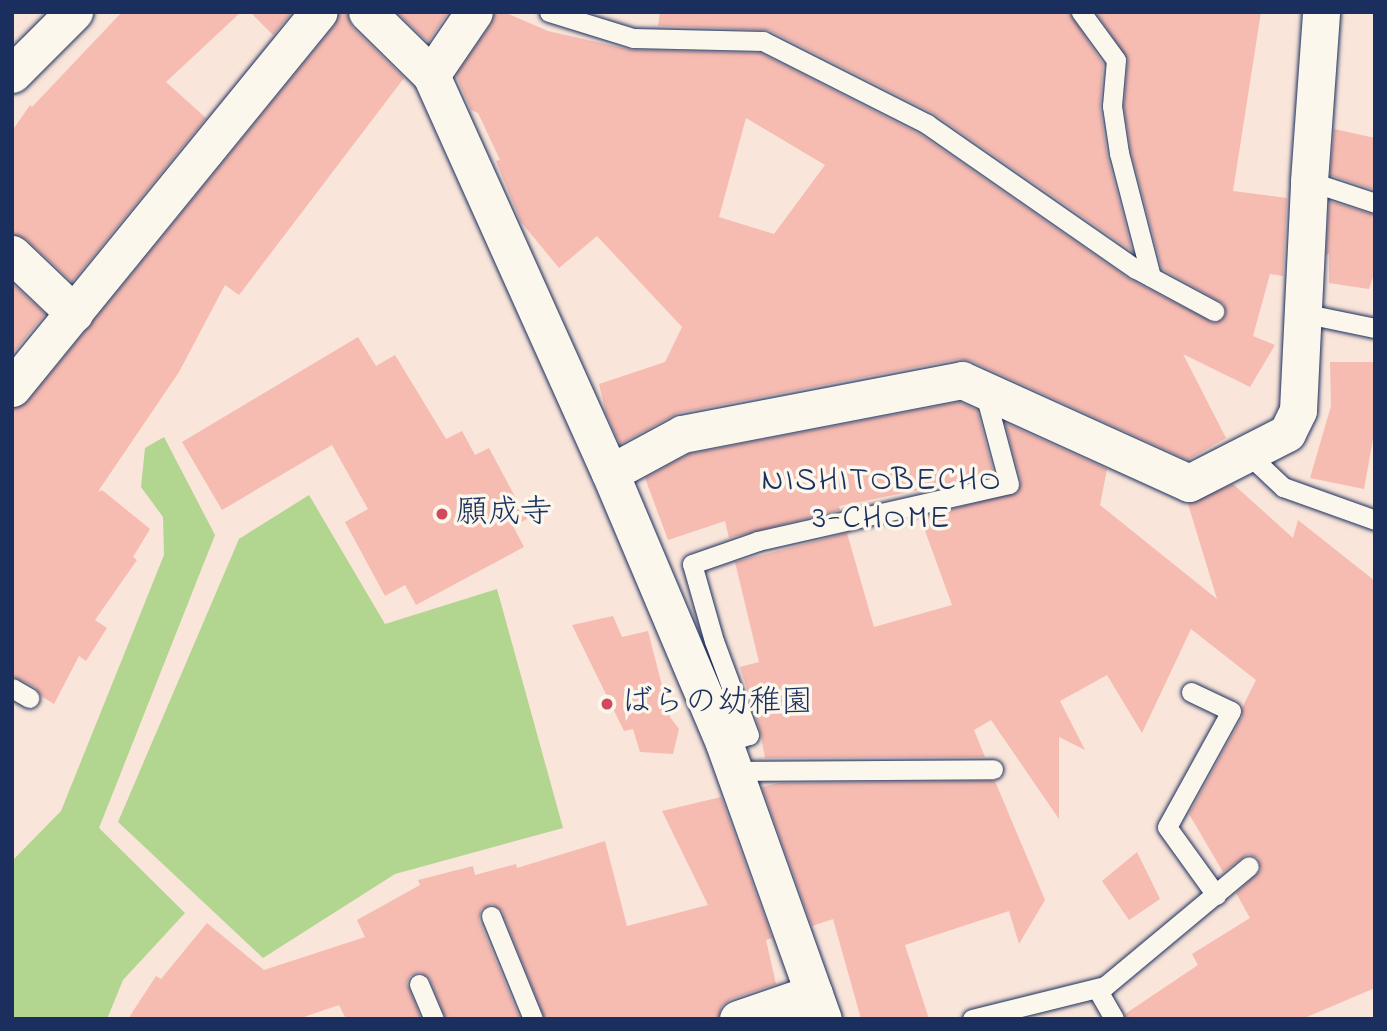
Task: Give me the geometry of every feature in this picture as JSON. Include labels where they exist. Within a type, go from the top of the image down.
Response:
[{"type":"street","points":[[12,74],[74,12]]},
{"type":"street","points":[[12,388],[319,12]]},
{"type":"street","points":[[367,12],[431,75],[611,473],[729,757],[818,1006],[738,1019]]},
{"type":"street","points":[[431,75],[474,12]]},
{"type":"street","points":[[611,473],[682,434],[962,380],[1189,483],[1287,433],[1298,410],[1308,181],[1321,12]]},
{"type":"street","points":[[12,254],[74,313]]},
{"type":"lane","points":[[549,12],[633,38],[763,41],[926,124],[1151,277],[1214,311]]},
{"type":"lane","points":[[1082,12],[1116,60],[1112,106],[1119,153],[1151,277]]},
{"type":"lane","points":[[1308,181],[1375,203]]},
{"type":"lane","points":[[1302,313],[1375,328]]},
{"type":"lane","points":[[729,757],[749,735],[714,641],[692,564],[758,541],[1009,484],[984,389]]},
{"type":"lane","points":[[1247,453],[1283,487],[1375,520]]},
{"type":"lane","points":[[1191,692],[1231,711],[1167,827],[1216,895]]},
{"type":"lane","points":[[729,757],[993,769]]},
{"type":"lane","points":[[972,1019],[1105,986],[1249,866]]},
{"type":"lane","points":[[491,916],[533,1019]]},
{"type":"lane","points":[[419,984],[433,1019]]},
{"type":"lane","points":[[1097,989],[1114,1019]]},
{"type":"green space","points":[[164,437],[215,535],[99,828],[185,913],[123,980],[107,1019],[12,1019],[12,861],[61,811],[164,555],[163,517],[141,487],[145,448]]},
{"type":"green space","points":[[309,495],[385,624],[497,589],[563,828],[395,874],[263,958],[118,822],[239,539]]},
{"type":"building","points":[[122,12],[241,12],[166,82],[206,118],[72,282],[26,239],[12,234],[12,131],[30,105],[32,107]]},
{"type":"building","points":[[250,12],[292,12],[273,35]]},
{"type":"building","points":[[340,12],[347,12],[352,27],[404,78],[239,295],[225,285],[179,372],[98,492],[102,490],[150,529],[133,557],[137,560],[95,620],[107,628],[86,661],[79,656],[54,704],[41,696],[35,687],[12,676],[12,408],[28,401],[335,25]]},
{"type":"building","points":[[397,12],[448,12],[428,42]]},
{"type":"building","points":[[495,12],[504,12],[548,31],[632,50],[760,53],[921,135],[1129,279],[1214,323],[1225,316],[1224,304],[1162,269],[1131,151],[1124,106],[1128,60],[1096,12],[1261,12],[1233,191],[1287,198],[1283,276],[1270,274],[1253,336],[1275,345],[1250,387],[1183,354],[1226,438],[1188,460],[971,361],[959,359],[678,413],[620,444],[606,413],[599,384],[665,362],[682,327],[597,236],[559,268],[521,222],[496,161],[500,160],[478,113],[471,110],[456,75],[491,24]],"holes":[[[746,118],[825,165],[774,234],[719,217]]]},
{"type":"building","points":[[660,12],[1069,12],[1103,64],[1100,108],[1107,155],[1132,251],[933,113],[769,30],[658,26]]},
{"type":"building","points":[[1334,129],[1375,138],[1375,190],[1330,175]]},
{"type":"building","points":[[1329,201],[1375,215],[1375,271],[1369,289],[1329,283],[1329,253],[1326,256]]},
{"type":"building","points":[[12,283],[45,314],[12,354]]},
{"type":"building","points":[[358,337],[376,366],[395,355],[446,439],[462,431],[475,455],[489,448],[527,519],[513,526],[524,547],[416,605],[405,585],[385,596],[345,522],[368,509],[332,445],[222,510],[182,442]]},
{"type":"building","points":[[1330,362],[1375,362],[1375,428],[1364,489],[1310,478],[1331,406]]},
{"type":"building","points":[[959,402],[977,410],[994,475],[839,506],[840,510],[729,538],[725,521],[668,540],[645,478],[689,454]]},
{"type":"building","points":[[1005,423],[1107,469],[1100,505],[1217,599],[1188,504],[1233,484],[1293,538],[1298,520],[1375,581],[1375,988],[1302,1019],[1126,1019],[1125,1014],[1198,965],[1192,954],[1250,918],[1236,893],[1261,870],[1258,858],[1248,854],[1223,872],[1189,814],[1242,717],[1242,708],[1256,680],[1191,629],[1142,733],[1107,675],[1060,701],[1085,750],[1059,737],[1059,819],[991,720],[974,730],[985,757],[765,758],[760,731],[740,667],[759,662],[735,562],[847,533],[874,627],[952,605],[920,517],[1018,492],[1021,481]]},
{"type":"building","points":[[613,616],[622,637],[648,631],[670,717],[679,729],[673,754],[640,752],[633,729],[624,731],[572,625]]},
{"type":"building","points":[[995,781],[1045,900],[1019,944],[1009,911],[905,945],[929,1019],[861,1019],[833,919],[812,926],[762,787],[779,783]]},
{"type":"building","points":[[721,797],[772,938],[766,940],[776,984],[731,999],[722,1006],[718,1019],[545,1019],[502,911],[492,904],[481,909],[479,920],[520,1019],[446,1019],[430,979],[420,972],[410,976],[407,983],[421,1019],[346,1019],[339,1005],[298,1019],[128,1019],[156,976],[161,979],[207,923],[264,970],[365,937],[357,920],[420,885],[418,880],[473,866],[475,875],[516,864],[517,868],[605,841],[627,926],[708,905],[662,811]]},
{"type":"building","points":[[1137,852],[1160,899],[1129,920],[1102,881]]},
{"type":"place","name":"願成寺","points":[[442,514]]},
{"type":"place","name":"ばらの幼稚園","points":[[607,704]]},
{"type":"district","name":"NISHITOBECHO 3-CHOME","points":[[882,501]]}]
